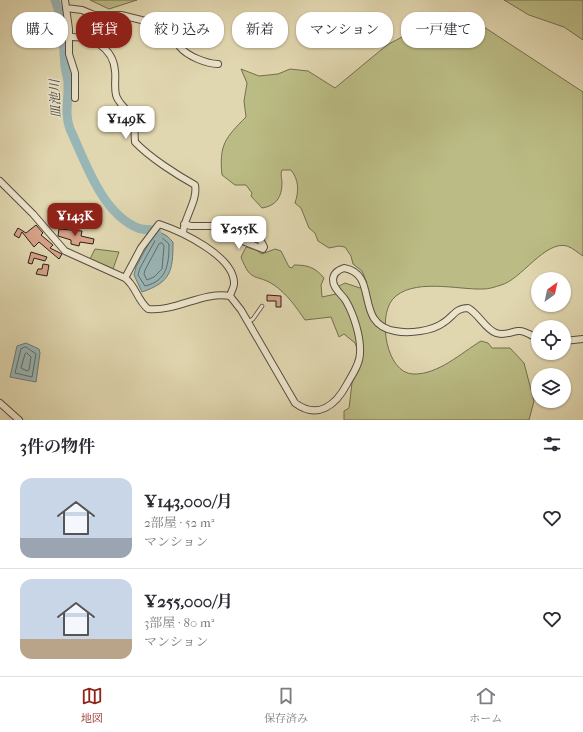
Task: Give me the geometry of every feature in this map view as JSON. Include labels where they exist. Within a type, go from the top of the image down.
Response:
[{"type":"street","points":[[65,0],[69,37],[69,54],[75,73],[75,98]]},
{"type":"street","points":[[66,8],[82,10],[94,14],[121,15],[140,20]]},
{"type":"street","points":[[69,37],[79,36],[94,40],[108,52],[113,59],[116,94],[131,116],[135,126],[135,142],[140,148],[178,176],[195,186],[193,201],[184,224],[183,233]]},
{"type":"street","points":[[182,48],[203,62],[218,64]]},
{"type":"street","points":[[0,181],[33,214],[65,251],[77,255],[131,282],[140,300],[148,309],[165,309],[220,295],[230,296],[248,322],[295,403],[303,412],[311,416],[322,415],[332,410],[350,379],[360,355],[358,338],[350,310],[345,300],[334,286],[333,278],[335,273],[344,268],[355,272],[362,280],[371,315],[379,325],[389,330],[404,332],[434,327],[444,323],[458,309],[468,308],[477,314],[490,329],[496,333],[503,334],[518,331],[525,332],[531,335]]},
{"type":"street","points":[[125,278],[141,248],[155,226],[159,224],[183,233],[213,250],[230,272],[234,284],[230,296]]},
{"type":"street","points":[[184,224],[190,226],[221,226],[240,240],[263,249],[264,247],[256,232]]},
{"type":"street","points":[[571,341],[583,340]]},
{"type":"street","points":[[0,403],[19,420]]},
{"type":"lane","points":[[248,322],[253,319],[262,306]]},
{"type":"green space","points":[[90,0],[137,0],[109,9]]},
{"type":"green space","points":[[504,0],[583,0],[583,40],[564,27],[529,15]]},
{"type":"green space","points":[[485,28],[583,92],[583,256],[567,246],[559,246],[542,254],[509,282],[492,288],[473,289],[435,286],[411,289],[400,293],[392,300],[388,308],[386,319],[385,331],[391,355],[396,365],[404,371],[413,374],[431,371],[440,367],[481,341],[488,343],[492,348],[510,348],[524,363],[531,390],[532,408],[529,420],[344,420],[344,411],[349,408],[352,383],[362,362],[355,343],[344,334],[339,337],[331,317],[305,320],[283,292],[268,281],[251,275],[241,257],[246,247],[256,250],[262,254],[275,249],[281,251],[289,267],[292,268],[294,265],[307,266],[317,271],[324,278],[321,285],[322,297],[336,294],[339,286],[345,283],[360,288],[367,283],[362,271],[353,264],[351,256],[345,247],[339,246],[329,248],[318,241],[315,233],[309,228],[301,208],[295,203],[298,186],[296,178],[291,170],[282,170],[282,188],[279,197],[271,205],[262,208],[251,196],[252,193],[246,185],[235,185],[222,175],[221,165],[223,149],[228,137],[246,117],[244,101],[247,83],[241,69],[259,76],[278,74],[290,69],[308,71],[335,88],[383,48],[393,48],[393,42],[401,38],[401,48],[485,48]]},
{"type":"green space","points":[[95,249],[119,252],[113,269],[90,259]]},
{"type":"water","points":[[156,230],[167,236],[173,242],[171,268],[165,279],[159,284],[142,292],[134,275],[136,267]]},
{"type":"water","points":[[26,343],[39,349],[40,353],[36,382],[10,377],[17,346]]},
{"type":"building","points":[[36,225],[43,233],[41,235],[53,245],[50,248],[62,254],[59,259],[39,242],[34,247],[22,232],[19,238],[14,235],[18,228],[26,233]]},
{"type":"building","points":[[59,229],[82,231],[81,236],[94,239],[93,244],[80,242],[79,246],[71,244],[71,240],[58,236]]},
{"type":"building","points":[[31,252],[47,257],[45,261],[34,258],[32,264],[28,263]]},
{"type":"building","points":[[43,264],[49,265],[47,276],[36,274],[38,269],[42,269]]},
{"type":"building","points":[[267,295],[281,296],[281,307],[276,307],[276,301],[267,301]]},
{"type":"waterway","name":"皿池川","points":[[55,0],[63,33],[65,67],[68,81],[67,117],[70,129],[96,185],[114,211],[125,221],[138,228],[145,230],[156,230],[158,237]]}]
